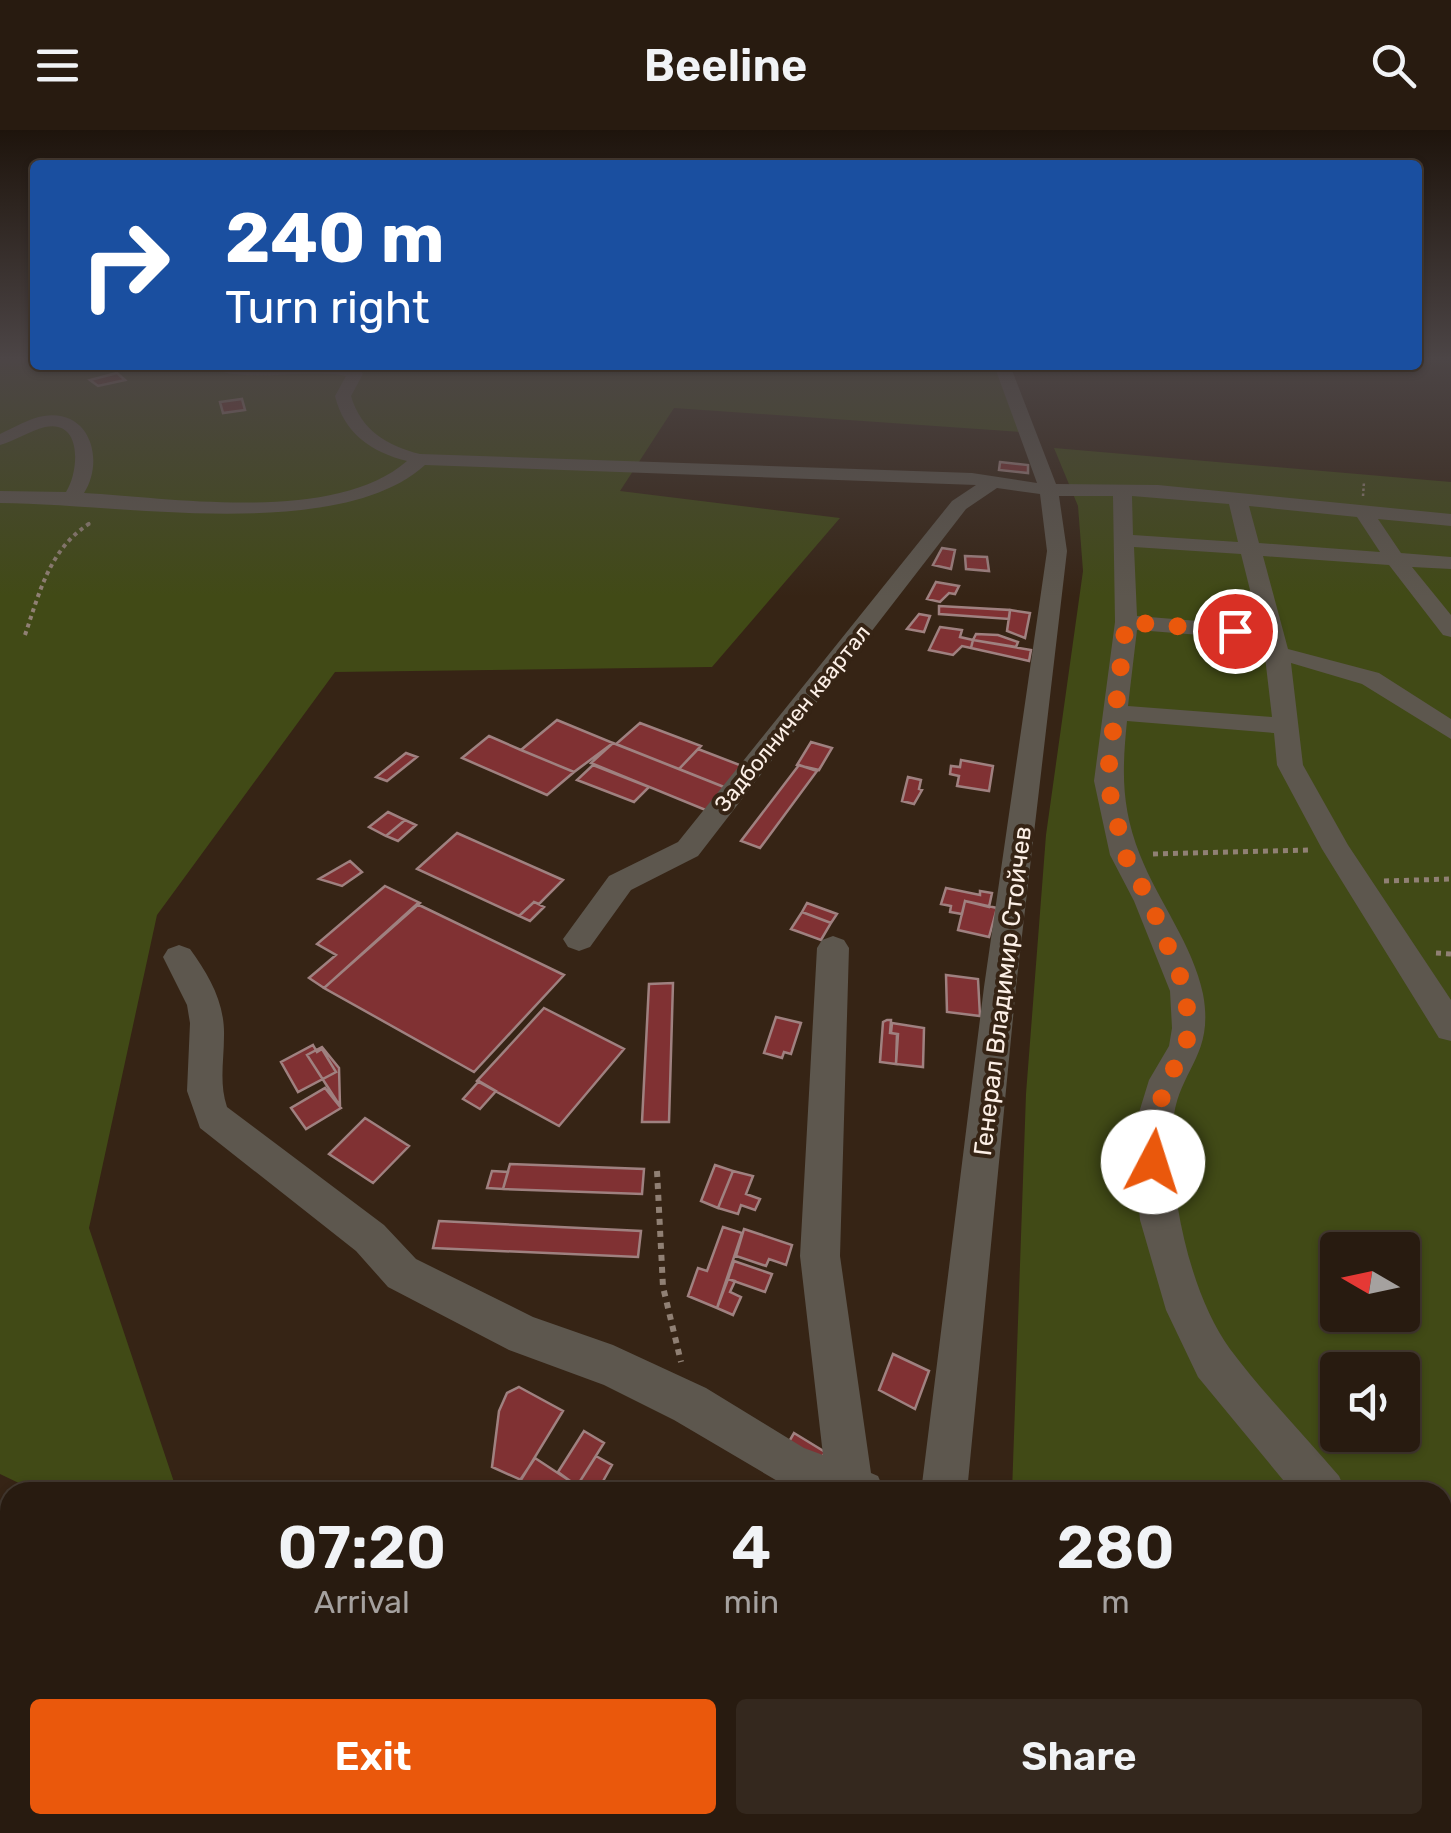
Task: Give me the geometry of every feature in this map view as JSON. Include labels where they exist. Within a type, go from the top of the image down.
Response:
[{"type":"street","points":[[73,496],[83,484],[87,465],[80,437]]},
{"type":"street","points":[[369,437],[378,446],[420,460],[994,482],[1049,490],[1122,490],[1237,498],[1451,520]]},
{"type":"street","name":"Генерал Владимир Стойчев","points":[[945,1482],[1000,987],[1057,551],[1049,490],[1030,437]]},
{"type":"street","points":[[0,497],[73,496],[266,505],[337,498],[388,484],[420,460]]},
{"type":"street","name":"Задболничен квартал","points":[[580,940],[620,884],[688,849],[958,505],[994,482]]},
{"type":"street","points":[[1122,490],[1126,622],[1107,781],[1125,855],[1150,902],[1186,991],[1186,1049],[1167,1080],[1154,1134],[1153,1162],[1170,1260],[1187,1310],[1213,1362],[1315,1482]]},
{"type":"street","points":[[1237,498],[1275,644],[1290,765],[1336,849],[1451,1028]]},
{"type":"street","points":[[1362,509],[1394,558],[1451,630]]},
{"type":"street","points":[[1124,540],[1451,562]]},
{"type":"street","points":[[1126,622],[1275,644],[1369,675],[1400,692],[1451,731]]},
{"type":"street","points":[[1117,713],[1285,726]]},
{"type":"street","points":[[833,948],[820,1256],[855,1482]]},
{"type":"street","points":[[179,957],[197,982],[207,1022],[202,1091],[213,1117],[370,1238],[402,1273],[524,1336],[613,1367],[690,1404],[791,1466],[832,1482]]},
{"type":"path","points":[[25,634],[54,556],[73,531],[140,500]]},
{"type":"path","points":[[1125,855],[1336,849]]},
{"type":"path","points":[[1357,882],[1451,879]]},
{"type":"path","points":[[657,1170],[663,1287],[690,1404]]},
{"type":"green space","points":[[0,437],[655,437],[620,491],[840,518],[712,667],[335,672],[157,915],[89,1228],[174,1482],[17,1482],[0,1474]]},
{"type":"green space","points":[[1054,448],[1451,482],[1451,1482],[1012,1482],[1026,1094],[1046,835],[1083,571],[1078,506]]},
{"type":"building","points":[[1000,462],[1028,465],[1028,473],[999,470]]},
{"type":"building","points":[[942,548],[955,550],[951,569],[933,565]]},
{"type":"building","points":[[965,556],[987,557],[989,571],[966,569]]},
{"type":"building","points":[[936,582],[959,586],[955,594],[949,593],[940,602],[927,599]]},
{"type":"building","points":[[939,606],[1010,610],[1009,619],[939,614]]},
{"type":"building","points":[[1010,610],[1030,613],[1025,638],[1007,631]]},
{"type":"building","points":[[919,614],[930,616],[924,632],[907,629]]},
{"type":"building","points":[[940,627],[962,630],[960,637],[973,640],[971,648],[962,646],[953,655],[929,650]]},
{"type":"building","points":[[976,634],[998,635],[1018,642],[1016,647],[973,640]]},
{"type":"building","points":[[973,640],[1031,650],[1029,661],[971,648]]},
{"type":"building","points":[[557,720],[613,743],[574,772],[521,750]]},
{"type":"building","points":[[640,723],[701,746],[679,769],[616,744]]},
{"type":"building","points":[[489,736],[574,772],[547,795],[462,758]]},
{"type":"building","points":[[811,742],[832,748],[819,770],[797,765]]},
{"type":"building","points":[[613,743],[729,789],[708,811],[591,763]]},
{"type":"building","points":[[698,749],[750,769],[729,789],[679,769]]},
{"type":"building","points":[[406,753],[417,757],[387,781],[376,777]]},
{"type":"building","points":[[961,760],[993,766],[989,791],[957,786],[959,776],[950,774],[951,766],[960,767]]},
{"type":"building","points":[[593,765],[649,787],[634,802],[577,780]]},
{"type":"building","points":[[799,765],[817,771],[760,848],[741,841]]},
{"type":"building","points":[[908,777],[921,780],[922,790],[914,804],[902,801]]},
{"type":"building","points":[[388,812],[405,820],[386,836],[369,827]]},
{"type":"building","points":[[405,820],[416,825],[398,841],[386,836]]},
{"type":"building","points":[[457,833],[563,880],[539,904],[534,902],[519,916],[417,869]]},
{"type":"building","points":[[350,861],[362,872],[342,886],[319,879]]},
{"type":"building","points":[[385,886],[420,903],[324,988],[309,978],[336,955],[317,944]]},
{"type":"building","points":[[946,888],[980,895],[980,891],[992,893],[989,907],[965,901],[962,914],[950,912],[951,906],[941,904]]},
{"type":"building","points":[[965,901],[997,908],[989,937],[958,930]]},
{"type":"building","points":[[534,902],[544,907],[530,921],[519,916]]},
{"type":"building","points":[[807,903],[837,914],[831,923],[802,912]]},
{"type":"building","points":[[417,904],[564,975],[474,1072],[324,988]]},
{"type":"building","points":[[802,912],[831,923],[821,940],[791,929]]},
{"type":"building","points":[[946,975],[978,979],[980,1016],[947,1012]]},
{"type":"building","points":[[673,983],[669,1122],[642,1122],[649,984]]},
{"type":"building","points":[[544,1008],[624,1049],[559,1126],[477,1081]]},
{"type":"building","points":[[776,1017],[801,1023],[791,1054],[784,1052],[782,1058],[764,1053]]},
{"type":"building","points":[[891,1020],[890,1033],[897,1034],[896,1064],[880,1062],[883,1022]]},
{"type":"building","points":[[892,1023],[924,1028],[923,1067],[896,1064],[898,1034],[891,1033]]},
{"type":"building","points":[[313,1045],[317,1052],[322,1049],[336,1072],[298,1092],[281,1062]]},
{"type":"building","points":[[322,1047],[339,1068],[340,1106],[307,1055]]},
{"type":"building","points":[[479,1081],[496,1091],[480,1109],[463,1099]]},
{"type":"building","points":[[325,1088],[341,1108],[306,1129],[291,1108]]},
{"type":"building","points":[[365,1118],[409,1146],[373,1183],[329,1154]]},
{"type":"building","points":[[510,1164],[644,1169],[642,1194],[503,1189]]},
{"type":"building","points":[[715,1165],[733,1171],[718,1208],[701,1201]]},
{"type":"building","points":[[492,1171],[508,1172],[503,1189],[487,1188]]},
{"type":"building","points":[[733,1171],[753,1176],[746,1194],[760,1199],[755,1210],[741,1205],[738,1214],[718,1208]]},
{"type":"building","points":[[439,1221],[641,1231],[638,1257],[433,1248]]},
{"type":"building","points":[[723,1227],[742,1233],[717,1308],[688,1296],[698,1268],[707,1271]]},
{"type":"building","points":[[744,1229],[792,1245],[786,1265],[769,1259],[766,1266],[736,1256]]},
{"type":"building","points":[[734,1261],[772,1274],[765,1292],[728,1279]]},
{"type":"building","points":[[728,1279],[735,1281],[730,1292],[741,1297],[733,1315],[717,1308]]},
{"type":"building","points":[[893,1354],[929,1371],[915,1409],[879,1390]]},
{"type":"building","points":[[519,1387],[563,1411],[521,1480],[492,1467],[499,1411],[507,1393]]},
{"type":"building","points":[[584,1431],[604,1443],[580,1482],[572,1482],[558,1472]]},
{"type":"building","points":[[794,1433],[825,1452],[815,1472],[783,1452]]},
{"type":"building","points":[[596,1456],[612,1465],[603,1482],[580,1482]]},
{"type":"building","points":[[535,1458],[571,1482],[519,1482]]},
{"type":"route","points":[[1153,1162],[1155,1120],[1167,1080],[1186,1049],[1188,1028],[1186,991],[1117,834],[1107,781],[1126,622],[1235,631]]}]
